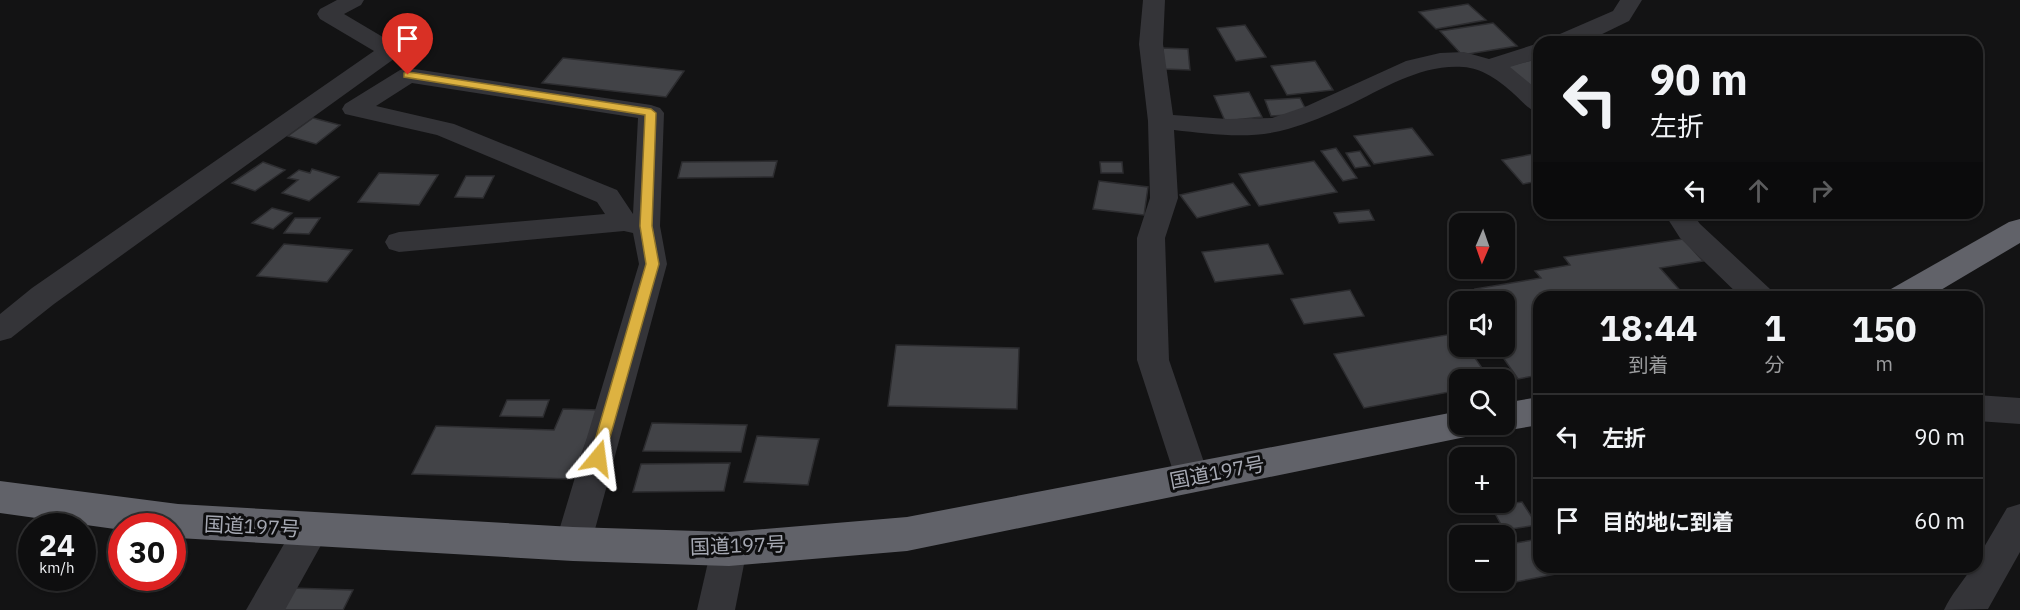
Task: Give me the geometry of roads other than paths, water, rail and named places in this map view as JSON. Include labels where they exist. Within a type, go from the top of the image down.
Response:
[{"type":"highway","points":[[1913,291],[2020,229]]},
{"type":"highway","points":[[1515,415],[1533,412]]},
{"type":"highway","name":"国道197号","points":[[0,496],[178,521],[573,544],[729,549],[907,534],[1449,427]]},
{"type":"street","points":[[0,330],[53,289],[390,51],[328,14],[353,0]]},
{"type":"street","points":[[1154,0],[1151,44],[1161,121],[1164,198],[1151,238],[1153,360],[1192,477]]},
{"type":"street","points":[[1578,36],[1621,16],[1631,0]]},
{"type":"street","points":[[1490,66],[1533,52]]},
{"type":"street","points":[[1161,121],[1266,126],[1310,114],[1402,71],[1431,61],[1464,59],[1490,66],[1520,85],[1533,99]]},
{"type":"street","points":[[573,544],[653,264],[635,224],[607,196],[445,129],[354,109],[408,75],[651,113],[635,224]]},
{"type":"street","points":[[1682,219],[1690,231],[1752,291]]},
{"type":"street","points":[[399,242],[635,224]]},
{"type":"street","points":[[1983,408],[2020,411]]},
{"type":"street","points":[[1963,610],[1974,597],[2020,519]]},
{"type":"street","points":[[265,610],[312,529]]},
{"type":"street","points":[[716,610],[729,549]]}]
